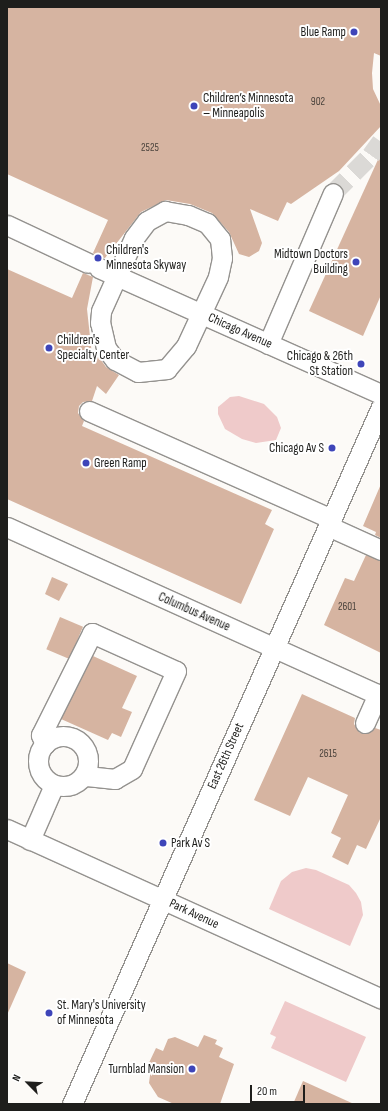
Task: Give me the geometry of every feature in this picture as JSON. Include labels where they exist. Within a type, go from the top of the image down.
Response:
[{"type":"street","points":[[268,344],[333,192]]},
{"type":"street","points":[[165,211],[188,215],[207,223],[220,239],[222,258],[218,277],[186,346],[167,369],[138,372],[125,367],[115,360],[106,348],[100,323],[101,311],[116,276],[134,238],[147,221],[165,211]]},
{"type":"street","name":"Chicago Avenue","points":[[7,225],[93,266],[381,394]]},
{"type":"street","name":"East 26th Street","points":[[72,1104],[381,407]]},
{"type":"street","points":[[89,411],[330,523],[381,550]]},
{"type":"street","name":"Columbus Avenue","points":[[7,527],[379,695]]},
{"type":"street","points":[[46,744],[41,735],[92,633],[176,671],[132,769],[115,779],[84,776],[71,785],[54,785],[42,774],[39,767],[41,751],[46,744],[60,737],[76,740],[82,745],[88,760],[84,776]]},
{"type":"street","points":[[365,723],[379,695]]},
{"type":"street","points":[[30,840],[54,785]]},
{"type":"street","name":"Park Avenue","points":[[7,829],[381,999]]},
{"type":"shaded area","points":[[239,396],[264,404],[277,417],[281,428],[276,440],[256,443],[242,439],[225,429],[218,414],[218,407],[230,397]]},
{"type":"shaded area","points":[[306,868],[316,870],[349,885],[356,893],[361,902],[363,915],[350,946],[269,909],[281,881],[292,872]]},
{"type":"shaded area","points":[[285,1001],[366,1037],[346,1082],[271,1048],[276,1037],[270,1034]]},
{"type":"building","name":"Children’s Minnesota – Minneapolis","points":[[7,7],[381,7],[381,56],[374,53],[372,73],[373,89],[381,106],[381,126],[339,171],[291,204],[287,202],[278,221],[250,209],[262,243],[259,251],[249,257],[239,254],[229,232],[212,213],[190,204],[166,200],[141,212],[105,258],[97,257],[93,253],[108,220],[7,174]]},
{"type":"building","name":"Midtown Doctors Building","points":[[381,153],[381,295],[363,336],[309,311]]},
{"type":"building","name":"Green Ramp","points":[[7,269],[72,298],[83,273],[93,277],[87,309],[92,355],[96,353],[106,367],[119,375],[106,394],[97,386],[92,401],[83,402],[79,406],[78,413],[84,421],[82,426],[272,510],[265,524],[274,529],[241,604],[7,499]]},
{"type":"building","points":[[381,484],[381,538],[375,535],[376,532],[363,526]]},
{"type":"building","points":[[366,555],[381,561],[381,653],[324,625],[345,578],[354,581]]},
{"type":"building","points":[[52,577],[68,584],[59,601],[45,594]]},
{"type":"building","points":[[60,617],[83,627],[69,659],[46,649]]},
{"type":"building","points":[[93,656],[137,676],[122,708],[132,712],[121,737],[112,733],[108,740],[61,719]]},
{"type":"building","points":[[302,694],[355,718],[354,724],[360,733],[366,734],[375,728],[381,730],[381,817],[366,849],[357,845],[348,865],[332,857],[341,838],[331,833],[348,795],[308,777],[290,816],[254,800]]},
{"type":"building","points":[[7,963],[26,972],[7,1015]]},
{"type":"building","name":"Turnblad Mansion","points":[[204,1035],[217,1040],[215,1044],[223,1048],[219,1057],[234,1064],[220,1104],[174,1104],[158,1097],[149,1083],[151,1068],[147,1067],[156,1048],[163,1051],[168,1039],[175,1037],[198,1047]]},
{"type":"building","points":[[303,1081],[354,1104],[293,1104]]},
{"type":"tunnel","points":[[333,193],[371,155],[381,141]]},
{"type":"place","name":"Blue Ramp","points":[[354,32]]},
{"type":"place","name":"Children’s Minnesota – Minneapolis","points":[[194,106]]},
{"type":"place","name":"Children's Minnesota Skyway","points":[[98,258]]},
{"type":"place","name":"Midtown Doctors Building","points":[[356,262]]},
{"type":"place","name":"Children's Specialty Center","points":[[49,348]]},
{"type":"place","name":"Chicago & 26th St Station","points":[[361,364]]},
{"type":"place","name":"Chicago Av S","points":[[332,448]]},
{"type":"place","name":"Green Ramp","points":[[86,463]]},
{"type":"place","name":"Park Av S","points":[[163,843]]},
{"type":"place","name":"St. Mary's University of Minnesota","points":[[49,1013]]},
{"type":"place","name":"Turnblad Mansion","points":[[192,1069]]}]
